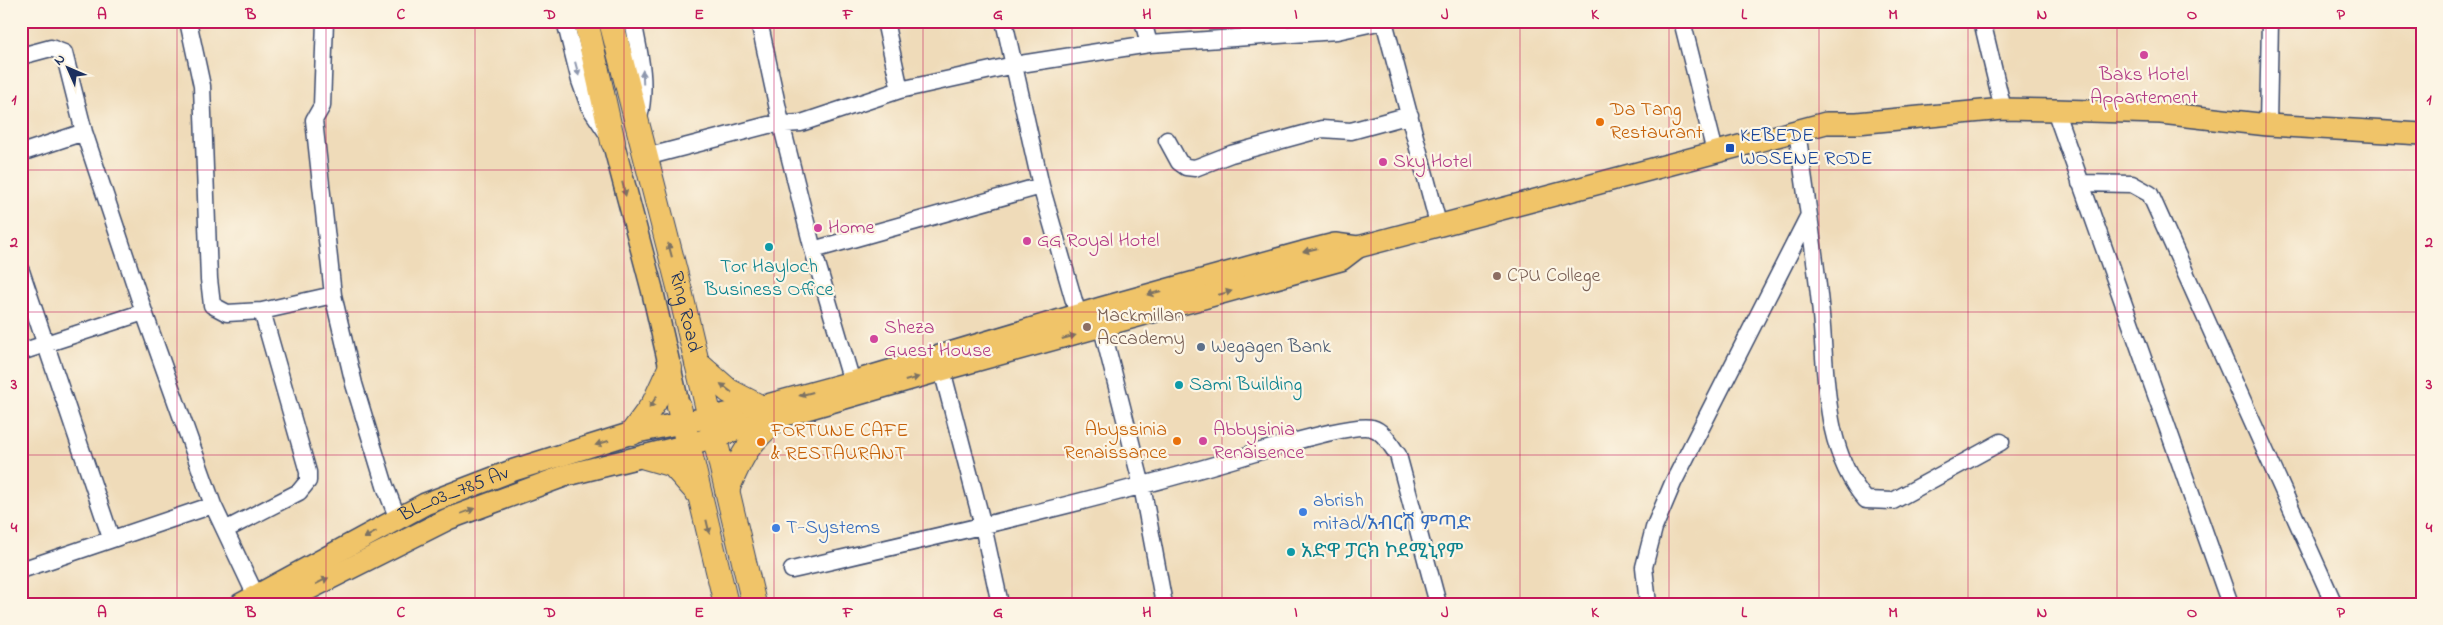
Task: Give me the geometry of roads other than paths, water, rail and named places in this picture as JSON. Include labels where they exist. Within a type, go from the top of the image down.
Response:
[{"type":"highway","name":"Ring Road","points":[[586,21],[612,142]]},
{"type":"highway","name":"Ring Road","points":[[611,21],[697,363],[754,604]]},
{"type":"highway","points":[[697,363],[729,391],[770,412],[758,434],[747,448],[727,490]]},
{"type":"highway","points":[[632,433],[654,403],[670,368]]},
{"type":"highway","name":"Ring Road","points":[[681,414],[726,604]]},
{"type":"highway","points":[[645,457],[673,465],[700,496]]},
{"type":"main road","points":[[770,412],[852,382],[1078,315],[1335,244],[1358,247],[1826,123],[1857,123],[2003,109],[2161,113],[2268,125],[2422,134]]},
{"type":"main road","name":"Ring Road","points":[[612,142],[652,289],[681,414]]},
{"type":"main road","points":[[712,426],[942,370],[1102,328],[1341,260],[1358,247]]},
{"type":"main road","name":"BL_03_785 Av","points":[[249,600],[398,520],[424,504],[507,473],[632,433],[681,414],[712,426]]},
{"type":"main road","name":"BL_03_785 Av","points":[[279,604],[448,519],[568,475],[688,445],[712,426]]},
{"type":"street","points":[[188,21],[202,86],[209,279],[212,305],[227,314],[262,311],[333,295]]},
{"type":"street","points":[[325,21],[322,106],[314,120],[333,295],[354,384],[385,486],[398,520]]},
{"type":"street","points":[[565,21],[580,81],[589,106],[612,142]]},
{"type":"street","points":[[633,21],[643,83],[643,100],[637,125]]},
{"type":"street","points":[[759,21],[781,123],[813,250],[852,382]]},
{"type":"street","points":[[885,21],[900,90]]},
{"type":"street","points":[[1004,21],[1041,186],[1078,315]]},
{"type":"street","points":[[1143,21],[1150,44]]},
{"type":"street","points":[[646,157],[781,123],[801,123],[900,90],[1014,65],[1150,44],[1384,21],[1439,227]]},
{"type":"street","points":[[1682,21],[1715,152]]},
{"type":"street","points":[[1982,21],[2003,109]]},
{"type":"street","points":[[2268,125],[2270,21]]},
{"type":"street","points":[[21,56],[51,48],[64,53],[84,132],[144,312],[249,600]]},
{"type":"street","points":[[2055,110],[2230,604]]},
{"type":"street","points":[[1168,140],[1179,162],[1186,167],[1195,168],[1231,154],[1322,129],[1351,131],[1410,115]]},
{"type":"street","points":[[1797,131],[1833,427],[1844,466],[1857,490],[1866,500],[1893,501],[2001,442]]},
{"type":"street","points":[[21,153],[84,132]]},
{"type":"street","points":[[2080,183],[2132,184],[2150,194],[2334,604]]},
{"type":"street","points":[[813,250],[1041,186]]},
{"type":"street","points":[[1648,604],[1644,567],[1654,528],[1673,484],[1808,217]]},
{"type":"street","points":[[21,270],[111,538]]},
{"type":"street","points":[[225,530],[299,492],[308,481],[308,472],[262,311]]},
{"type":"street","points":[[21,352],[144,312]]},
{"type":"street","points":[[1102,328],[1142,486],[1164,604]]},
{"type":"street","points":[[942,370],[983,526],[1000,604]]},
{"type":"street","points":[[792,570],[983,526],[1142,486],[1289,443],[1344,430],[1372,428],[1384,435],[1398,455],[1438,604]]},
{"type":"street","points":[[21,570],[213,505]]},
{"type":"place","name":"Baks Hotel Appartement","points":[[2144,55]]},
{"type":"place","name":"Da Tang Restaurant","points":[[1600,122]]},
{"type":"place","name":"KEBEDE WOSENE RODE","points":[[1730,148]]},
{"type":"place","name":"Sky Hotel","points":[[1383,162]]},
{"type":"place","name":"Home","points":[[818,228]]},
{"type":"place","name":"GG Royal Hotel","points":[[1027,241]]},
{"type":"place","name":"Tor Hayloch Business Office","points":[[769,247]]},
{"type":"place","name":"CPU College","points":[[1497,276]]},
{"type":"place","name":"Mackmillan Accademy","points":[[1087,327]]},
{"type":"place","name":"Sheza Guest House","points":[[874,339]]},
{"type":"place","name":"Wegagen Bank","points":[[1201,347]]},
{"type":"place","name":"Sami Building","points":[[1179,385]]},
{"type":"place","name":"Abyssinia Renaissance","points":[[1177,441]]},
{"type":"place","name":"Abbysinia Renaisence","points":[[1203,441]]},
{"type":"place","name":"FORTUNE CAFE & RESTAURANT","points":[[761,442]]},
{"type":"place","name":"abrish mitad/አብርሽ ምጣድ","points":[[1303,512]]},
{"type":"place","name":"T-Systems","points":[[776,528]]},
{"type":"place","name":"አድዋ ፓርክ ኮደሚኒየም","points":[[1291,552]]}]
